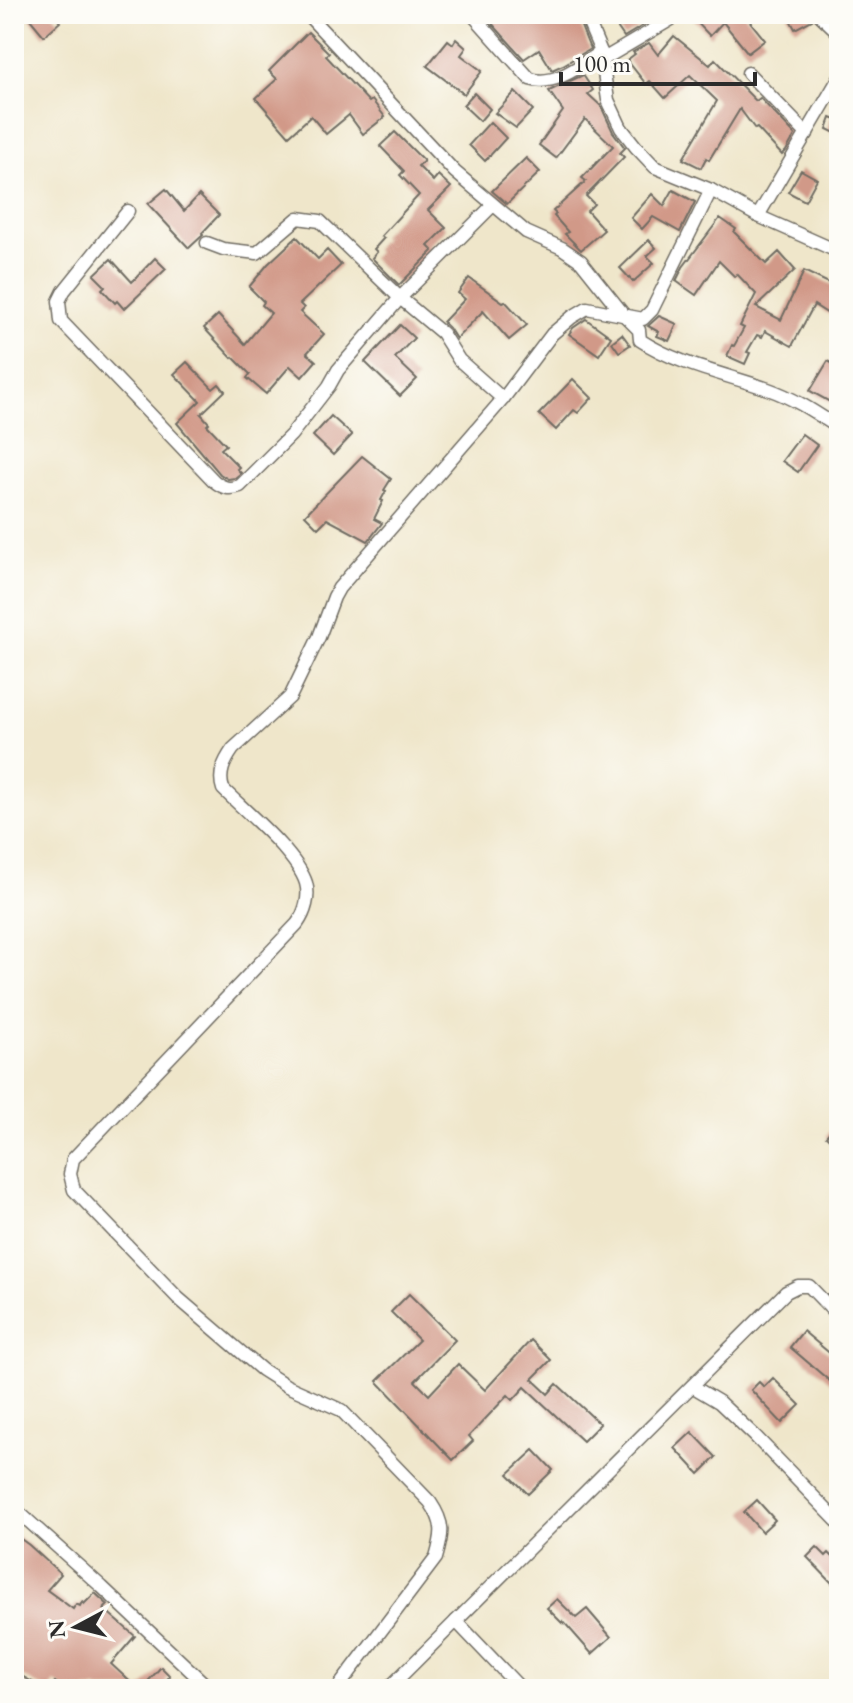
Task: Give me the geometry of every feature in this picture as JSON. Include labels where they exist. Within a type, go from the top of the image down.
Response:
[{"type":"street","points":[[307,14],[455,172],[526,232],[562,248],[581,261],[624,315]]},
{"type":"street","points":[[472,14],[530,79],[538,81],[555,79],[570,72],[680,14]]},
{"type":"street","points":[[585,14],[602,56],[608,100],[621,128],[655,167],[711,190],[758,216],[839,252]]},
{"type":"street","points":[[819,14],[839,33]]},
{"type":"street","points":[[748,73],[807,134]]},
{"type":"street","points":[[758,216],[839,78]]},
{"type":"street","points":[[711,190],[652,310],[641,324],[640,340],[652,348],[724,376],[797,401],[839,428]]},
{"type":"street","points":[[128,211],[64,291],[59,301],[61,321],[214,481],[231,489],[240,486],[291,435],[338,370],[400,298],[493,205]]},
{"type":"street","points":[[207,243],[223,249],[257,253],[298,218],[320,221],[400,298],[442,333],[459,360],[503,399]]},
{"type":"street","points":[[337,1689],[436,1558],[442,1524],[436,1511],[341,1410],[287,1386],[262,1370],[178,1298],[74,1190],[70,1174],[73,1159],[303,915],[307,892],[305,882],[285,851],[223,789],[221,776],[233,749],[290,697],[339,588],[503,399],[552,334],[587,308],[624,315],[641,324]]},
{"type":"street","points":[[388,1689],[786,1292],[798,1286],[809,1286],[839,1317]]},
{"type":"street","points":[[692,1386],[719,1402],[839,1523]]},
{"type":"street","points":[[14,1508],[210,1689]]},
{"type":"street","points":[[456,1621],[521,1689]]},
{"type":"building","points":[[35,14],[53,14],[60,22],[44,36],[30,19]]},
{"type":"building","points":[[486,14],[576,14],[590,49],[552,70],[539,49],[524,59]]},
{"type":"building","points":[[630,14],[662,14],[624,37],[615,24]]},
{"type":"building","points":[[689,14],[744,14],[765,40],[748,53],[723,22],[710,36]]},
{"type":"building","points":[[787,14],[810,14],[812,20],[795,29]]},
{"type":"building","points":[[308,32],[329,53],[326,56],[369,102],[372,100],[385,117],[363,134],[349,115],[326,134],[311,116],[289,136],[256,98],[277,79],[269,71]]},
{"type":"building","points":[[674,36],[710,65],[715,59],[756,101],[760,98],[795,135],[782,155],[755,129],[740,109],[701,168],[683,159],[717,101],[690,75],[665,98],[650,81],[646,84],[627,60],[635,54],[633,52],[649,43],[658,55]]},
{"type":"building","points":[[456,39],[466,48],[461,55],[482,71],[464,94],[427,66],[448,40],[453,44]]},
{"type":"building","points":[[583,75],[593,90],[588,94],[601,106],[613,132],[625,148],[620,153],[624,157],[586,196],[594,204],[587,211],[604,230],[581,250],[565,234],[568,232],[553,211],[586,181],[582,178],[613,146],[585,119],[556,158],[539,145],[563,111],[549,91]]},
{"type":"building","points":[[515,92],[533,110],[516,128],[495,113]]},
{"type":"building","points":[[474,93],[490,109],[480,121],[463,105]]},
{"type":"building","points":[[831,118],[839,121],[839,135],[827,129]]},
{"type":"building","points":[[490,122],[506,138],[485,161],[469,145]]},
{"type":"building","points":[[395,132],[424,161],[418,166],[433,181],[438,175],[451,187],[428,210],[446,228],[428,246],[433,251],[399,285],[372,258],[377,252],[374,249],[384,238],[381,236],[419,195],[400,175],[404,171],[380,146]]},
{"type":"building","points":[[526,158],[540,172],[507,204],[492,191]]},
{"type":"building","points":[[801,170],[817,179],[805,201],[788,192]]},
{"type":"building","points":[[166,189],[184,211],[199,195],[219,215],[189,248],[148,204]]},
{"type":"building","points":[[673,190],[695,202],[680,232],[653,217],[642,229],[631,218],[652,194],[664,206]]},
{"type":"building","points":[[720,218],[736,229],[734,232],[766,264],[779,252],[795,270],[756,307],[781,320],[804,271],[839,288],[839,300],[830,315],[814,305],[792,346],[765,331],[762,337],[757,335],[747,352],[750,353],[745,364],[727,356],[744,328],[740,326],[756,294],[719,261],[696,295],[676,281]]},
{"type":"building","points":[[297,237],[318,259],[327,250],[341,265],[300,304],[304,308],[300,312],[324,334],[307,353],[316,361],[302,377],[290,366],[266,394],[247,378],[250,374],[204,328],[218,315],[245,344],[271,313],[249,287]]},
{"type":"building","points":[[649,240],[656,248],[647,256],[654,263],[633,282],[620,268]]},
{"type":"building","points":[[155,258],[166,269],[124,309],[102,289],[105,286],[94,275],[111,259],[132,282]]},
{"type":"building","points":[[469,278],[505,301],[527,325],[509,340],[483,311],[456,339],[443,322],[465,299],[458,293]]},
{"type":"building","points":[[659,316],[677,324],[669,341],[657,336],[659,332],[648,326]]},
{"type":"building","points":[[586,319],[611,337],[599,355],[569,334]]},
{"type":"building","points":[[400,325],[414,338],[395,358],[417,379],[400,396],[365,362]]},
{"type":"building","points":[[622,334],[630,345],[619,352],[612,342]]},
{"type":"building","points":[[828,361],[839,367],[839,407],[810,391]]},
{"type":"building","points":[[187,362],[213,389],[219,384],[225,391],[201,414],[226,445],[221,449],[239,467],[237,469],[241,473],[235,478],[228,479],[220,474],[177,423],[200,401],[174,374]]},
{"type":"building","points":[[573,379],[592,398],[578,413],[574,410],[556,430],[539,414]]},
{"type":"building","points":[[331,416],[352,435],[333,455],[313,436]]},
{"type":"building","points":[[802,434],[817,445],[798,472],[782,461]]},
{"type":"building","points":[[362,456],[391,479],[374,519],[382,523],[368,541],[327,519],[318,528],[305,515]]},
{"type":"building","points":[[839,1121],[839,1148],[826,1136]]},
{"type":"building","points":[[409,1294],[455,1340],[415,1381],[429,1395],[458,1364],[485,1390],[531,1340],[551,1360],[532,1379],[548,1394],[557,1384],[600,1424],[583,1441],[525,1387],[513,1400],[508,1395],[469,1436],[473,1441],[453,1460],[377,1381],[419,1340],[391,1312]]},
{"type":"building","points":[[803,1331],[839,1361],[839,1389],[790,1347]]},
{"type":"building","points":[[773,1378],[800,1405],[782,1423],[751,1390],[759,1382],[764,1387]]},
{"type":"building","points":[[692,1432],[716,1457],[699,1474],[675,1448]]},
{"type":"building","points":[[534,1450],[553,1470],[528,1494],[508,1474]]},
{"type":"building","points":[[757,1500],[775,1520],[762,1532],[744,1512]]},
{"type":"building","points":[[14,1534],[61,1574],[47,1590],[73,1609],[76,1604],[84,1604],[95,1593],[108,1605],[104,1609],[135,1636],[111,1664],[138,1689],[64,1689],[55,1682],[50,1689],[45,1689],[14,1672]]},
{"type":"building","points":[[817,1547],[839,1563],[839,1578],[833,1584],[807,1557]]},
{"type":"building","points":[[557,1599],[576,1618],[587,1609],[611,1637],[592,1654],[547,1608]]},
{"type":"building","points":[[161,1667],[170,1676],[165,1682],[173,1689],[141,1689]]}]
